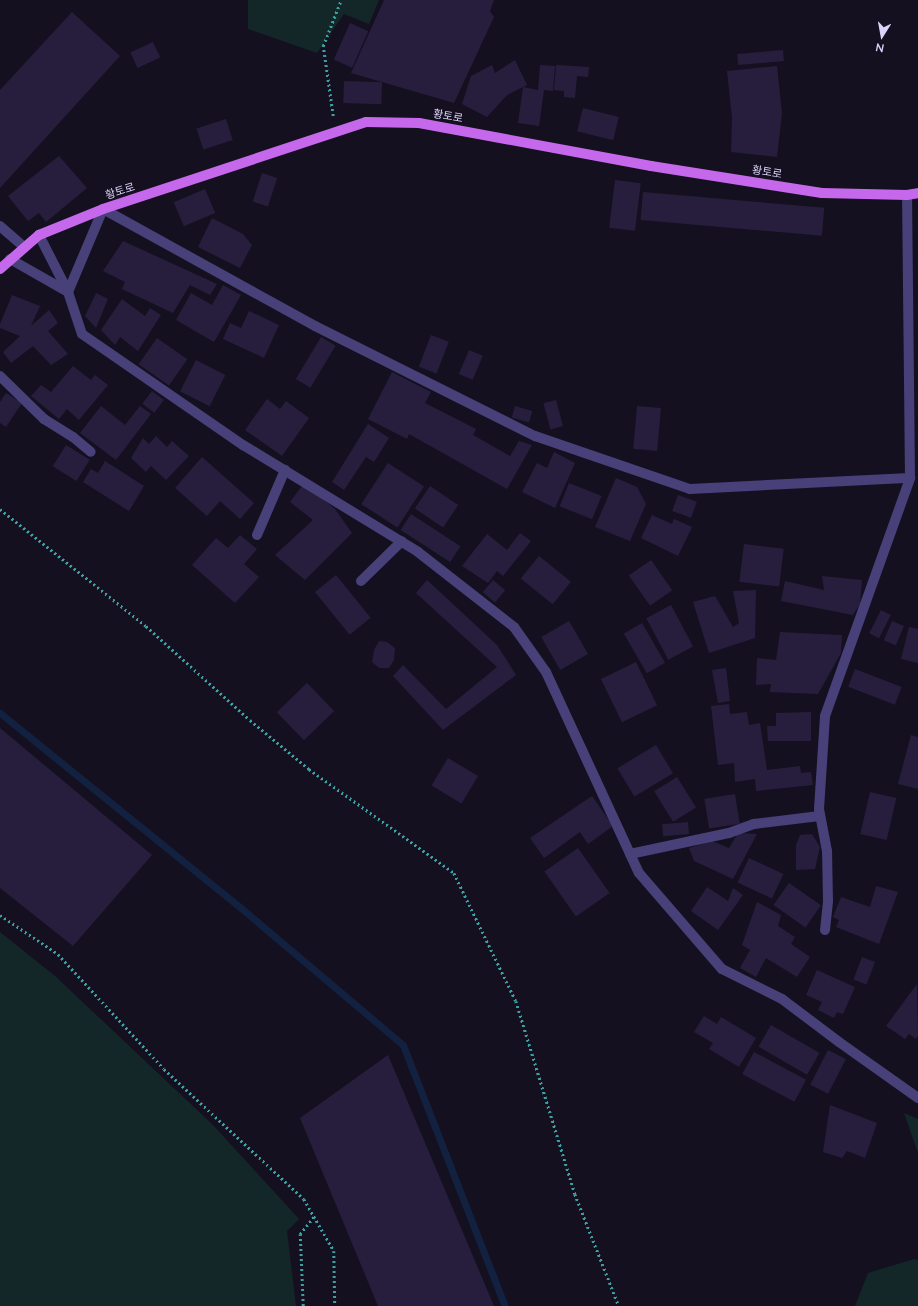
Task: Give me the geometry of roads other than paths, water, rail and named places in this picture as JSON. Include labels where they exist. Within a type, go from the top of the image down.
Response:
[{"type":"main road","name":"황토로","points":[[0,268],[39,235],[103,209],[366,122],[419,123],[651,166],[822,193],[907,196],[918,193]]},
{"type":"street","points":[[824,930],[828,901],[827,851],[819,810],[825,716],[910,478],[907,196]]},
{"type":"street","points":[[68,292],[103,209],[315,326],[535,436],[690,489],[910,478]]},
{"type":"street","points":[[0,226],[24,247]]},
{"type":"street","points":[[39,235],[68,292],[82,334],[244,445],[402,541],[470,591],[514,627],[546,672],[639,873],[722,969],[782,999],[839,1042],[918,1098]]},
{"type":"street","points":[[10,259],[68,292]]},
{"type":"street","points":[[0,376],[44,419],[73,437],[91,452]]},
{"type":"street","points":[[257,535],[285,470]]},
{"type":"street","points":[[361,581],[402,541]]},
{"type":"street","points":[[630,854],[729,832],[754,824],[820,816]]},
{"type":"waterway","points":[[0,713],[241,908],[403,1045],[505,1306]]}]
